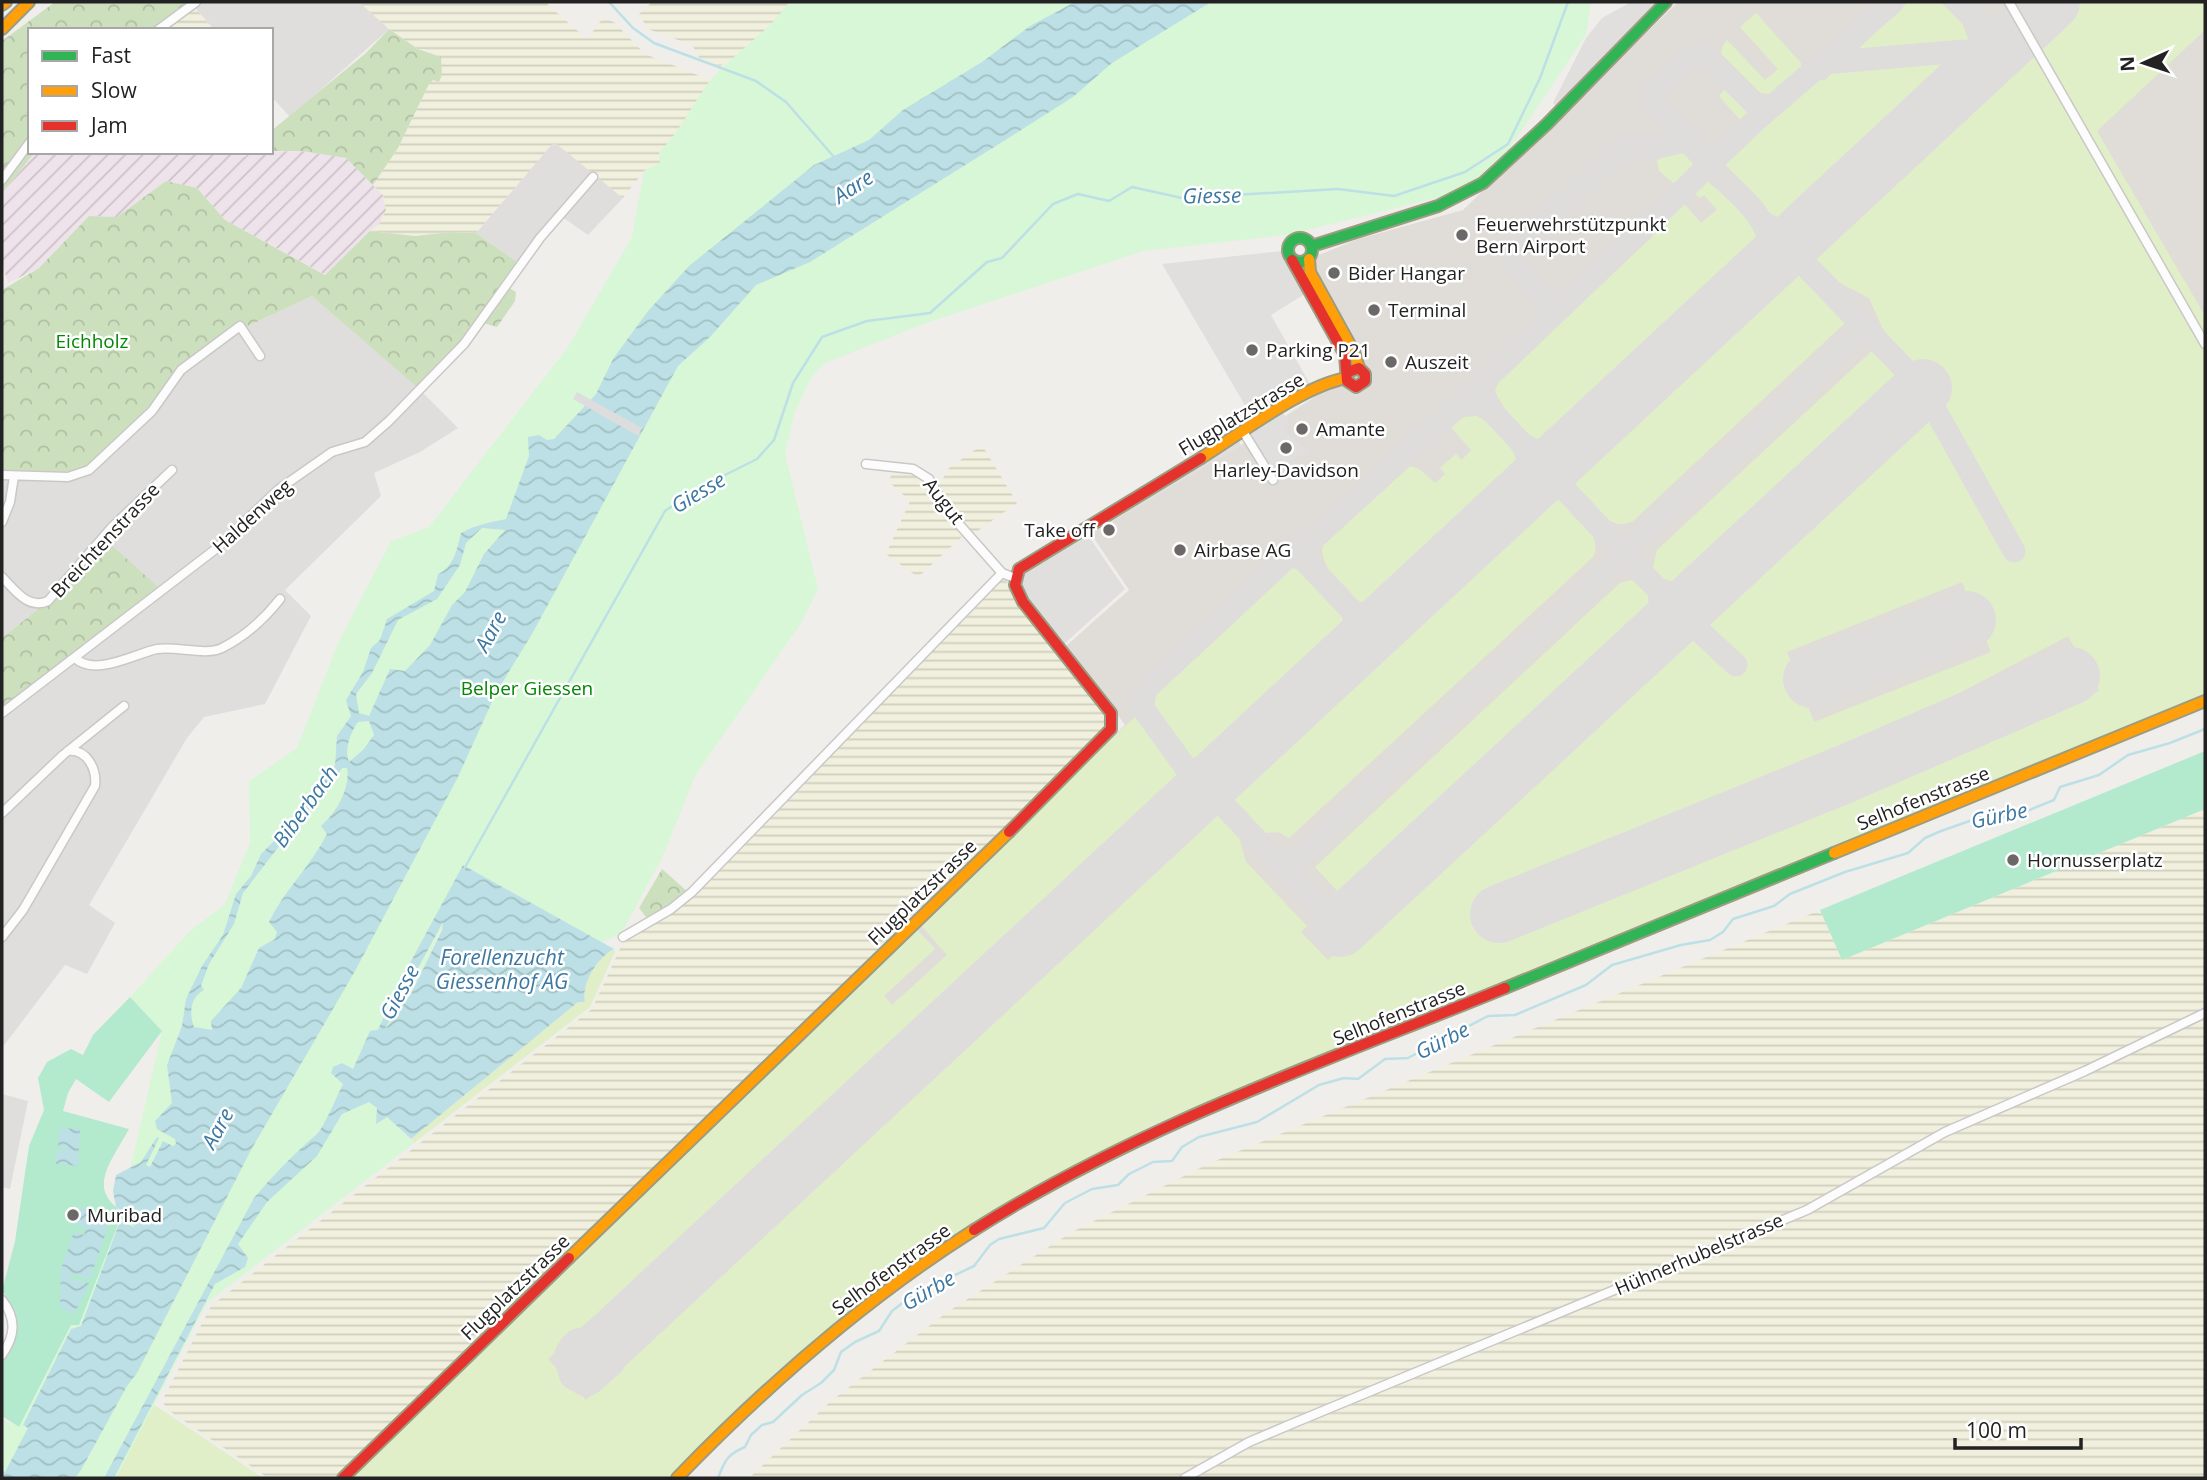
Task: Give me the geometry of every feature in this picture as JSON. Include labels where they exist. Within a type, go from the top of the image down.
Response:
[{"type":"main road","points":[[2,21],[28,2]]},
{"type":"main road","points":[[2,29],[28,2]]},
{"type":"main road","points":[[1312,246],[1438,206],[1483,183],[1547,124],[1666,2]]},
{"type":"main road","points":[[1312,246],[1302,238],[1292,241],[1288,251],[1345,355],[1351,373]]},
{"type":"main road","points":[[1312,246],[1310,272],[1354,352],[1351,373]]},
{"type":"main road","points":[[1292,260],[1301,263],[1309,259]]},
{"type":"main road","name":"Flugplatzstrasse","points":[[343,1478],[1107,736],[1112,720],[1107,707],[1023,601],[1015,578],[1028,561],[1307,393],[1351,373]]},
{"type":"main road","name":"Selhofenstrasse","points":[[677,1478],[791,1366],[867,1305],[1007,1210],[1047,1187],[1164,1128],[2205,701]]},
{"type":"street","points":[[161,28],[195,2]]},
{"type":"street","points":[[2009,2],[2205,344]]},
{"type":"street","points":[[2,180],[28,145]]},
{"type":"street","name":"Haldenweg","points":[[2,713],[217,548],[279,489],[332,452],[365,442],[389,421],[464,344],[540,238],[593,177]]},
{"type":"street","points":[[2,475],[68,477],[89,471],[152,411],[187,364],[240,326],[260,356]]},
{"type":"street","points":[[1244,433],[1273,480]]},
{"type":"street","name":"Augut","points":[[866,464],[913,468],[929,478],[950,514],[1002,573]]},
{"type":"street","name":"Breichtenstrasse","points":[[2,577],[24,599],[41,604],[48,601],[111,528],[172,470]]},
{"type":"street","points":[[2,522],[10,502],[14,476]]},
{"type":"street","points":[[623,937],[671,909],[692,892],[1002,573],[1015,578]]},
{"type":"street","points":[[75,658],[95,666],[170,647],[214,651],[249,630],[280,599]]},
{"type":"street","points":[[2,813],[68,751],[124,706]]},
{"type":"street","points":[[2,937],[23,910],[95,786],[93,766],[83,754],[68,751]]},
{"type":"street","name":"Hühnerhubelstrasse","points":[[1185,1478],[1249,1442],[1807,1210],[1945,1132],[2085,1071],[2205,1013]]},
{"type":"street","points":[[2,1300],[12,1317],[13,1331],[2,1355]]},
{"type":"shaded area","points":[[361,2],[389,29],[290,117],[273,98],[273,28],[212,28],[191,3]]},
{"type":"shaded area","points":[[1631,2],[1662,2],[1559,109],[1553,103],[1586,38],[1602,18]]},
{"type":"shaded area","points":[[1678,2],[2205,2],[2205,696],[1154,1124],[1021,1197],[927,1257],[864,1301],[789,1363],[348,1478],[1125,725],[1066,646],[1129,590],[1091,534],[1241,445],[1359,368],[1309,259],[1358,239],[1463,210]]},
{"type":"shaded area","points":[[554,141],[623,198],[588,235],[558,214],[520,264],[476,233]]},
{"type":"shaded area","points":[[302,151],[346,158],[383,195],[386,210],[379,224],[326,275],[225,220],[197,188],[166,181],[117,217],[89,216],[39,268],[8,283],[2,263],[2,193],[33,154],[240,154],[244,157],[249,154],[273,154],[273,152]]},
{"type":"shaded area","name":"Parking P21","points":[[1282,251],[1308,292],[1271,315],[1311,386],[1253,419],[1162,264]]},
{"type":"shaded area","points":[[312,296],[411,381],[458,428],[420,452],[374,473],[381,496],[285,590],[311,616],[265,704],[204,717],[187,738],[89,905],[115,923],[87,974],[65,965],[2,1048],[2,707],[64,661],[48,601],[2,638],[2,474],[182,370],[229,335]]},
{"type":"shaded area","points":[[1283,413],[1291,424],[1285,431],[1308,451],[1284,465],[1281,461],[1269,468],[1247,434]]},
{"type":"shaded area","points":[[1237,437],[1241,445],[1091,534],[1088,526]]},
{"type":"shaded area","points":[[1085,531],[1125,589],[1064,644],[1022,592],[1020,582],[1025,567]]},
{"type":"shaded area","points":[[2,1094],[28,1101],[10,1189],[2,1187]]},
{"type":"green space","points":[[55,2],[192,2],[157,28],[28,28],[28,154],[33,154],[2,193],[2,41]]},
{"type":"green space","points":[[359,2],[545,2],[587,39],[603,18],[614,22],[645,54],[710,80],[675,138],[659,152],[661,163],[644,171],[623,198],[554,142],[476,233],[451,232],[415,236],[370,231],[379,224],[386,210],[383,195],[373,185],[398,148],[429,84],[441,67],[425,49],[418,49],[389,29]]},
{"type":"green space","points":[[652,2],[789,2],[766,42],[720,66],[700,59],[692,45],[648,29],[639,14]]},
{"type":"green space","name":"Belper Giessen","points":[[789,2],[1591,2],[1586,35],[1497,167],[1448,195],[1286,235],[1143,251],[920,325],[825,363],[812,376],[794,414],[785,454],[818,589],[803,620],[695,776],[662,858],[621,934],[601,942],[470,869],[411,994],[385,1031],[343,1113],[369,1101],[377,1108],[377,1123],[386,1116],[414,1143],[207,1303],[116,1478],[2,1478],[2,1419],[19,1427],[71,1325],[79,1324],[123,1200],[162,1031],[130,997],[190,931],[225,904],[250,843],[249,781],[297,748],[338,643],[391,541],[429,527],[568,347],[632,237],[644,171],[660,163],[659,152],[676,133],[711,80],[773,21]]},
{"type":"green space","points":[[1908,2],[1941,2],[1963,25],[1968,39],[1957,46],[1853,54]]},
{"type":"green space","points":[[2079,2],[2205,2],[2205,30],[2097,131],[2205,316],[2205,696],[1154,1124],[969,1229],[863,1301],[789,1364],[672,1478],[348,1478],[496,1338],[505,1325],[915,927],[935,949],[884,996],[892,1005],[947,955],[919,923],[1137,715],[1181,773],[1182,779],[1176,788],[831,1108],[782,1145],[785,1151],[602,1322],[587,1322],[548,1359],[586,1400],[627,1364],[631,1347],[812,1178],[819,1186],[846,1161],[847,1146],[1216,804],[1238,834],[1246,862],[1307,926],[1301,932],[1328,960],[1924,407],[2008,553],[2020,548],[1928,380],[1886,336],[1869,298],[1840,283],[1810,252],[2030,46],[2037,49],[2035,42]],"holes":[[[1962,582],[1991,652],[1814,722],[1787,652]],[[2068,636],[2099,691],[1493,941],[1479,904],[1832,760]]]},
{"type":"green space","points":[[191,3],[212,28],[157,28]]},
{"type":"green space","points":[[1756,13],[1801,63],[1801,71],[1767,101],[1752,93],[1725,63],[1721,53],[1727,40],[1765,80],[1778,69],[1740,27]]},
{"type":"green space","points":[[389,29],[418,49],[441,57],[442,75],[439,82],[433,80],[429,84],[398,148],[373,185],[346,158],[302,151],[273,151],[273,129],[366,53]]},
{"type":"green space","points":[[1962,58],[1784,221],[1767,217],[1728,176],[1725,168],[1728,154],[1809,81],[1825,80],[1840,65]]},
{"type":"green space","points":[[1728,86],[1749,106],[1749,117],[1743,123],[1719,96]]},
{"type":"green space","points":[[1668,152],[1687,152],[1693,158],[1692,174],[1676,185],[1659,171],[1657,160]]},
{"type":"green space","name":"Eichholz","points":[[166,181],[197,188],[225,220],[325,275],[370,231],[415,236],[451,232],[476,233],[520,264],[506,286],[516,292],[515,301],[497,327],[483,323],[474,330],[474,338],[418,388],[312,296],[229,335],[182,369],[108,457],[69,476],[2,474],[2,290],[39,268],[89,216],[117,217]]},
{"type":"green space","points":[[1705,181],[1718,183],[1760,227],[1759,245],[1551,438],[1543,440],[1525,432],[1510,416],[1495,390],[1500,380],[1652,237],[1654,228],[1682,201],[1701,223],[1717,210],[1704,195],[1700,198],[1693,192]]},
{"type":"green space","points":[[1797,264],[1848,320],[1633,521],[1614,523],[1596,511],[1569,476]]},
{"type":"green space","points":[[1875,348],[1903,374],[1687,575],[1674,582],[1661,578],[1653,567],[1657,550]]},
{"type":"green space","points":[[1476,416],[1490,425],[1510,446],[1516,470],[1380,599],[1371,604],[1355,598],[1331,573],[1325,563],[1323,545],[1410,466],[1419,469],[1435,483],[1445,474],[1440,468],[1456,454],[1462,460],[1471,450],[1451,427],[1464,417]]},
{"type":"green space","points":[[982,445],[1017,503],[973,534],[971,531],[965,534],[918,577],[886,554],[910,501],[889,482],[894,464],[922,468],[938,487],[949,468]]},
{"type":"green space","points":[[1552,491],[1590,531],[1596,549],[1593,557],[1289,838],[1278,832],[1266,833],[1228,793]]},
{"type":"green space","points":[[105,539],[158,587],[2,707],[2,638],[48,601]]},
{"type":"green space","points":[[1286,567],[1301,570],[1341,613],[1344,625],[1336,640],[1215,752],[1203,759],[1193,758],[1153,712],[1150,694]]},
{"type":"green space","points":[[999,579],[1005,579],[1107,716],[1105,734],[917,915],[912,916],[899,904],[888,916],[899,931],[338,1478],[268,1478],[168,1410],[162,1401],[211,1306],[592,1009],[625,938],[668,913]]},
{"type":"green space","points":[[1632,580],[1648,595],[1649,607],[1645,615],[1341,895],[1315,867],[1620,583]]},
{"type":"green space","name":"Hornusserplatz","points":[[2205,751],[2205,809],[1842,960],[1820,910]]},
{"type":"green space","points":[[2205,809],[2205,1478],[749,1478],[831,1401],[946,1313],[1072,1232],[1208,1164],[1820,910],[1842,960]]},
{"type":"green space","points":[[662,869],[688,892],[663,911],[646,917],[639,908]]},
{"type":"green space","points":[[614,949],[590,1007],[414,1143],[411,1139],[578,1002],[585,1001],[584,994],[592,971],[602,958]]},
{"type":"green space","name":"Muribad","points":[[130,997],[162,1031],[109,1102],[76,1079],[68,1093],[63,1111],[129,1129],[107,1169],[104,1180],[110,1201],[137,1220],[135,1226],[120,1219],[79,1325],[71,1325],[19,1427],[2,1416],[2,1357],[7,1357],[12,1348],[16,1323],[12,1307],[2,1291],[15,1241],[29,1146],[44,1110],[38,1078],[47,1062],[71,1049],[83,1055],[93,1035]]},
{"type":"green space","points":[[153,1404],[156,1406],[263,1478],[114,1478]]},
{"type":"water","points":[[1075,2],[1211,2],[1112,63],[1073,97],[810,262],[756,285],[711,336],[678,366],[532,634],[496,693],[458,777],[355,971],[251,1150],[137,1373],[127,1386],[81,1470],[75,1478],[2,1478],[2,1470],[5,1472],[28,1428],[23,1425],[71,1329],[81,1326],[120,1221],[134,1227],[137,1220],[116,1207],[113,1191],[116,1175],[141,1162],[157,1137],[159,1138],[146,1165],[150,1167],[163,1141],[173,1146],[176,1144],[175,1139],[157,1129],[155,1121],[172,1103],[167,1065],[182,1026],[186,999],[202,966],[223,935],[236,894],[251,876],[261,854],[289,826],[307,799],[317,794],[330,768],[335,766],[337,736],[351,716],[346,700],[363,672],[371,648],[380,640],[387,619],[434,591],[438,574],[448,567],[454,557],[461,533],[506,519],[529,456],[528,437],[539,435],[547,440],[554,439],[596,394],[613,359],[648,311],[689,266],[814,165],[869,140],[903,110],[982,62],[1030,26]],"holes":[[[482,528],[505,530],[484,554],[465,592],[452,605],[430,645],[405,671],[390,669],[369,716],[359,713],[356,694],[372,673],[398,620],[437,599],[460,565],[466,543]],[[369,721],[374,735],[363,750],[349,762],[349,742],[358,722]],[[342,768],[347,768],[347,783],[341,800],[321,826],[327,834],[269,922],[277,932],[275,939],[259,948],[241,988],[211,1021],[212,1030],[194,1027],[191,1017],[193,1001],[204,990],[201,986],[209,964],[234,924],[243,893],[280,845],[300,828],[311,805],[324,797]]]},
{"type":"water","name":"Forellenzucht Giessenhof AG","points":[[463,865],[614,949],[602,958],[592,971],[584,995],[585,1002],[578,1002],[411,1139],[387,1117],[376,1124],[377,1108],[369,1102],[342,1114],[317,1156],[267,1202],[238,1244],[248,1258],[245,1267],[215,1284],[115,1476],[104,1478],[254,1198],[284,1164],[320,1130],[343,1084],[331,1073],[333,1067],[342,1063],[353,1069],[370,1031],[378,1030],[397,987]],"holes":[[[443,922],[442,930],[411,994],[384,1031]]]},
{"type":"water","points":[[59,1128],[80,1129],[78,1166],[56,1164],[57,1150],[66,1150],[66,1147],[58,1147]]},
{"type":"water","points":[[79,1207],[111,1218],[90,1279],[71,1273],[71,1279],[89,1283],[74,1315],[60,1307],[61,1269],[74,1232],[84,1235],[86,1228],[73,1223]]},
{"type":"pier","points":[[577,392],[642,428],[638,436],[573,399]]},
{"type":"waterway","points":[[609,2],[633,28],[654,43],[756,81],[786,102],[834,157]]},
{"type":"waterway","name":"Giesse","points":[[464,869],[665,511],[695,490],[757,459],[774,440],[793,383],[822,337],[867,321],[930,313],[987,262],[1002,258],[1053,204],[1078,194],[1109,201],[1132,187],[1182,198],[1338,189],[1394,196],[1465,172],[1508,144],[1540,78],[1568,2]]},
{"type":"waterway","name":"Gürbe","points":[[718,1478],[727,1459],[745,1447],[751,1435],[762,1425],[773,1422],[802,1395],[821,1383],[834,1370],[841,1352],[879,1331],[892,1311],[913,1295],[974,1266],[990,1245],[999,1239],[1044,1228],[1065,1203],[1092,1189],[1118,1185],[1129,1174],[1153,1162],[1172,1161],[1182,1147],[1199,1137],[1257,1122],[1319,1085],[1344,1078],[1358,1079],[1385,1059],[1408,1058],[1488,1016],[1515,1015],[1586,985],[1612,965],[1681,945],[1710,940],[1723,932],[1733,919],[1774,906],[1790,894],[1845,872],[1908,853],[1925,838],[1981,817],[2004,817],[2022,813],[2054,800],[2060,787],[2099,775],[2128,755],[2205,729]]},
{"type":"taxiway","points":[[1175,814],[1192,795],[1194,779],[1144,710],[1143,699],[1147,688],[1291,554],[1319,534],[1454,410],[1754,122],[1893,2]]},
{"type":"taxiway","points":[[1959,2],[1978,22],[1987,37],[1989,45],[1984,64]]},
{"type":"taxiway","points":[[1985,30],[2002,36],[2021,29]]},
{"type":"taxiway","points":[[1824,63],[1962,51]]},
{"type":"taxiway","points":[[1721,178],[1654,103],[1653,95],[1681,64],[1703,52],[1755,104],[1772,106]]},
{"type":"taxiway","points":[[1561,308],[1553,307],[1513,264],[1514,249],[1627,144],[1655,148],[1683,141],[1693,146]]},
{"type":"taxiway","points":[[1709,169],[1715,171],[1748,204],[1765,229],[1769,242],[1767,256],[1760,271]]},
{"type":"taxiway","points":[[1763,222],[1923,388],[2014,551]]},
{"type":"taxiway","points":[[1766,224],[1778,230],[1789,231],[1813,222]]},
{"type":"taxiway","points":[[1286,868],[1866,328]]},
{"type":"taxiway","points":[[1463,401],[1475,398],[1484,403],[1679,612],[1736,665]]},
{"type":"taxiway","points":[[1525,447],[1550,453],[1563,451],[1575,444]]},
{"type":"taxiway","points":[[1520,494],[1531,471],[1525,447]]},
{"type":"taxiway","points":[[1287,557],[1294,555],[1302,558],[1354,613],[1361,630],[1353,650]]},
{"type":"taxiway","points":[[1354,613],[1371,620],[1394,612]]},
{"type":"taxiway","points":[[1189,769],[1209,775],[1227,765]]},
{"type":"taxiway","points":[[1189,769],[1340,928]]},
{"type":"taxiway","points":[[611,1339],[583,1339],[573,1343],[565,1357],[571,1377],[583,1384],[590,1384],[613,1364],[626,1326]]},
{"type":"runway","points":[[587,1362],[2051,2]]},
{"type":"runway","points":[[1340,928],[1923,388]]},
{"type":"runway","points":[[1812,679],[1967,620]]},
{"type":"runway","points":[[1499,914],[1845,774],[2071,676]]},
{"type":"traffic: fast","points":[[1312,246],[1438,206],[1483,183],[1547,124],[1666,2]]},
{"type":"traffic: fast","points":[[1300,238],[1309,241],[1312,250],[1309,259],[1300,262],[1291,259],[1288,250],[1291,241],[1300,238]]},
{"type":"traffic: fast","points":[[1505,988],[1834,853]]},
{"type":"traffic: slow","points":[[2,5],[6,2]]},
{"type":"traffic: slow","points":[[2,29],[29,2]]},
{"type":"traffic: slow","points":[[1309,259],[1310,272],[1354,352],[1359,368]]},
{"type":"traffic: slow","points":[[1201,458],[1292,400],[1330,382],[1347,378]]},
{"type":"traffic: slow","points":[[1834,853],[2205,701]]},
{"type":"traffic: slow","points":[[569,1258],[1009,832]]},
{"type":"traffic: slow","points":[[677,1478],[711,1443],[818,1345],[894,1285],[974,1230]]},
{"type":"traffic: jam","points":[[1292,260],[1345,355],[1347,381],[1356,387],[1365,381],[1365,374],[1359,368],[1348,372]]},
{"type":"traffic: jam","points":[[1009,832],[1111,729],[1111,713],[1023,602],[1015,585],[1019,569],[1201,458]]},
{"type":"traffic: jam","points":[[974,1230],[1037,1193],[1167,1127],[1302,1069],[1505,988]]},
{"type":"traffic: jam","points":[[343,1478],[569,1258]]},
{"type":"place","name":"Feuerwehrstützpunkt Bern Airport","points":[[1462,235]]},
{"type":"place","name":"Bider Hangar","points":[[1334,273]]},
{"type":"place","name":"Terminal","points":[[1374,310]]},
{"type":"place","name":"Parking P21","points":[[1252,350]]},
{"type":"place","name":"Auszeit","points":[[1391,362]]},
{"type":"place","name":"Amante","points":[[1302,429]]},
{"type":"place","name":"Harley-Davidson","points":[[1286,448]]},
{"type":"place","name":"Take off","points":[[1109,530]]},
{"type":"place","name":"Airbase AG","points":[[1180,550]]},
{"type":"place","name":"Hornusserplatz","points":[[2013,860]]},
{"type":"place","name":"Muribad","points":[[73,1215]]},
{"type":"water label","name":"Aare","points":[[853,186]]},
{"type":"water label","name":"Aare","points":[[490,631]]},
{"type":"water label","name":"Biberbach","points":[[305,806]]},
{"type":"water label","name":"Aare","points":[[217,1128]]}]
